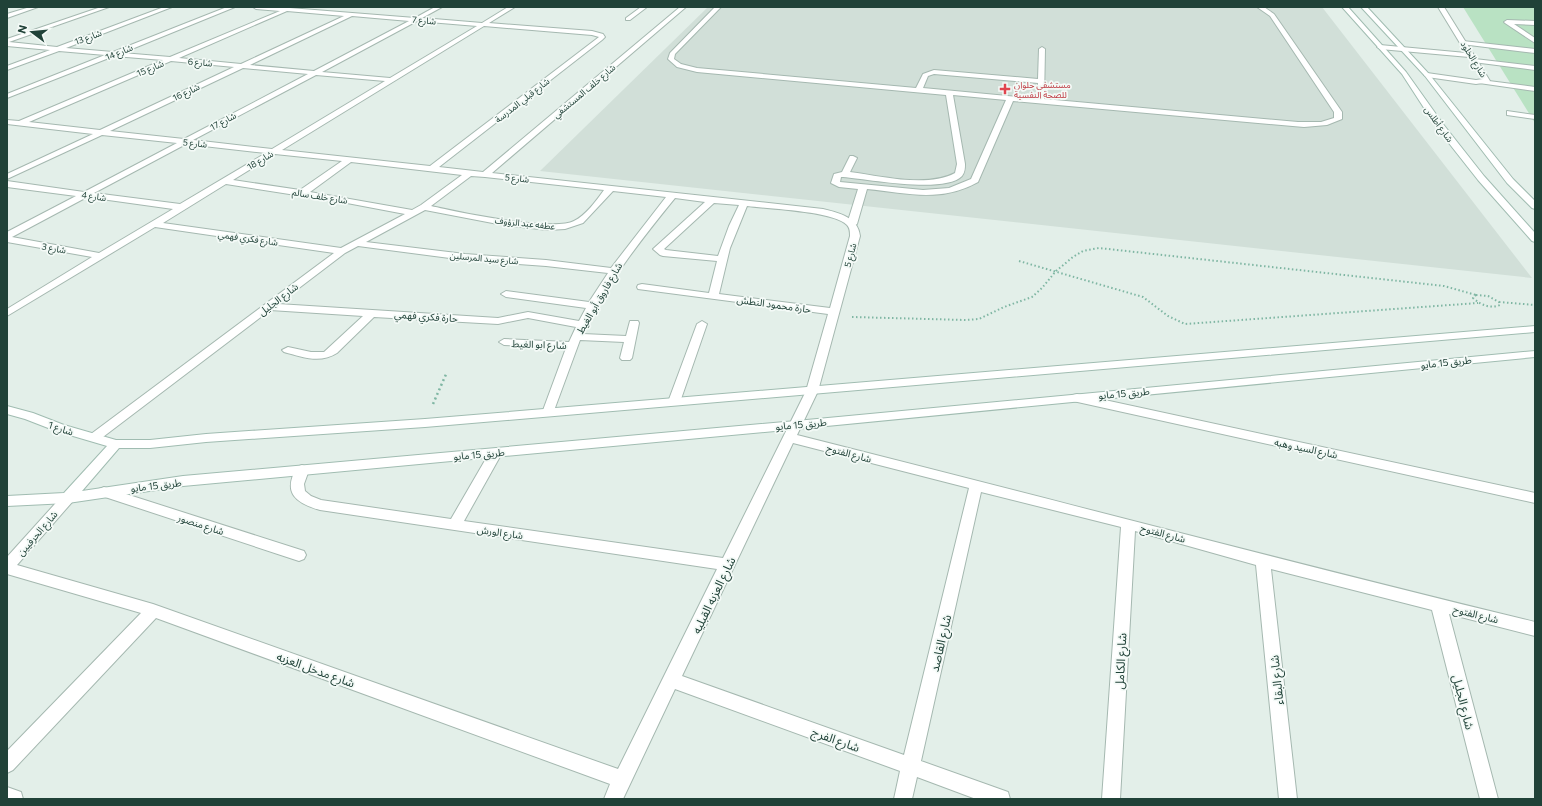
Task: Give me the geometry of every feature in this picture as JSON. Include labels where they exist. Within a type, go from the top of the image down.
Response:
[{"type":"street","points":[[7,16],[35,7]]},
{"type":"street","points":[[7,41],[106,7]]},
{"type":"street","name":"شارع 13","points":[[7,68],[170,7]]},
{"type":"street","name":"شارع 14","points":[[7,96],[232,7]]},
{"type":"street","name":"شارع 7","points":[[256,7],[289,8],[592,33]]},
{"type":"street","name":"شارع 16","points":[[7,176],[366,7]]},
{"type":"street","name":"شارع 17","points":[[7,236],[439,7]]},
{"type":"street","name":"شارع 18","points":[[10,309],[181,208],[512,7]]},
{"type":"street","points":[[628,19],[644,7]]},
{"type":"street","name":"شارع خلف المستشفي","points":[[486,175],[683,7]]},
{"type":"street","points":[[718,7],[672,54],[671,59],[675,64],[684,68],[698,70],[1306,125],[1329,124],[1338,119],[1338,112],[1272,15],[1260,7]]},
{"type":"street","name":"شارع أطلس","points":[[1345,7],[1404,73],[1440,126],[1481,178],[1535,239]]},
{"type":"street","name":"شارع أطلس","points":[[1364,7],[1428,75],[1510,181],[1535,206]]},
{"type":"street","name":"شارع الخلود","points":[[1428,75],[1481,82],[1487,81],[1441,7]]},
{"type":"street","name":"شارع 15","points":[[7,129],[289,8]]},
{"type":"street","points":[[1535,23],[1507,22],[1535,40]]},
{"type":"street","name":"شارع قبلي المدرسة","points":[[432,169],[602,37],[592,33]]},
{"type":"street","points":[[1463,43],[1535,51]]},
{"type":"street","name":"شارع 6","points":[[7,44],[392,80]]},
{"type":"street","points":[[1380,47],[1473,58],[1535,68]]},
{"type":"street","points":[[1041,101],[1042,49]]},
{"type":"street","points":[[919,90],[925,75],[934,72],[1041,82]]},
{"type":"street","points":[[923,79],[931,80]]},
{"type":"street","points":[[1481,82],[1535,90]]},
{"type":"street","points":[[1033,89],[1041,90]]},
{"type":"street","points":[[949,93],[961,164],[961,170],[958,176],[942,181],[922,182],[846,174],[838,175],[835,183],[920,193],[937,193],[966,186],[975,180],[1010,99]]},
{"type":"street","points":[[1510,113],[1535,117]]},
{"type":"street","name":"شارع 5","points":[[7,122],[823,212],[840,217],[852,224],[855,230],[855,236],[812,391]]},
{"type":"street","points":[[846,174],[853,158]]},
{"type":"street","points":[[302,193],[349,160]]},
{"type":"street","name":"شارع الجليل","points":[[96,437],[342,251],[424,207],[469,173]]},
{"type":"street","name":"شارع خلف سالم","points":[[225,181],[382,206],[414,213]]},
{"type":"street","name":"شارع 4","points":[[7,184],[181,208]]},
{"type":"street","points":[[852,224],[863,187]]},
{"type":"street","name":"عطفه عبد الرؤوف","points":[[424,207],[490,220],[563,228],[577,224],[610,189]]},
{"type":"street","name":"شارع فاروق أبو الغيط","points":[[548,413],[575,341],[592,306],[613,271],[633,243],[672,196]]},
{"type":"street","points":[[712,200],[658,249],[663,253],[722,259]]},
{"type":"street","points":[[714,296],[717,277],[727,239],[744,204]]},
{"type":"street","name":"شارع فكري فهمي","points":[[154,224],[342,251]]},
{"type":"street","name":"شارع 3","points":[[7,239],[100,256]]},
{"type":"street","name":"شارع سيد المرسلين","points":[[355,243],[486,259],[546,263],[613,271]]},
{"type":"street","name":"حارة محمود النطش","points":[[642,287],[834,314]]},
{"type":"street","points":[[506,294],[592,306]]},
{"type":"street","name":"حارة فكري فهمي","points":[[269,307],[498,321],[528,315],[582,325]]},
{"type":"street","points":[[288,350],[319,356],[327,355],[372,313]]},
{"type":"street","points":[[626,358],[634,323]]},
{"type":"street","points":[[674,402],[702,324]]},
{"type":"street","points":[[116,444],[150,444],[206,438],[548,413],[1535,329]]},
{"type":"street","name":"شارع ابو الغيط","points":[[504,342],[630,339]]},
{"type":"street","name":"طريق 15 مايو","points":[[68,498],[183,481],[496,453],[793,431],[1077,398],[1535,354]]},
{"type":"street","name":"شارع العزبه القبليه","points":[[613,799],[812,391]]},
{"type":"street","name":"شارع السيد وهبه","points":[[1077,398],[1535,498]]},
{"type":"street","name":"شارع 1","points":[[7,410],[29,416],[60,428],[96,437],[116,444]]},
{"type":"street","name":"شارع الفتوح","points":[[793,431],[976,486],[1128,524],[1264,561],[1535,629]]},
{"type":"street","name":"شارع الحرفيين","points":[[7,568],[116,444]]},
{"type":"street","points":[[455,525],[496,453]]},
{"type":"street","name":"شارع الورش","points":[[302,470],[297,483],[299,493],[307,501],[320,505],[728,565]]},
{"type":"street","name":"شارع القاصد","points":[[903,799],[912,767],[976,486]]},
{"type":"street","name":"شارع منصور","points":[[104,492],[299,555]]},
{"type":"street","points":[[7,501],[68,498]]},
{"type":"street","name":"شارع الكامل","points":[[1111,799],[1128,524]]},
{"type":"street","name":"شارع البقاء","points":[[1264,561],[1288,799]]},
{"type":"street","name":"شارع مدخل العزبه","points":[[7,568],[153,610],[623,780]]},
{"type":"street","name":"شارع الجليل","points":[[1439,605],[1489,799]]},
{"type":"street","points":[[7,764],[153,610]]},
{"type":"street","name":"شارع الفرج","points":[[672,680],[1001,799]]},
{"type":"street","points":[[7,796],[14,799]]},
{"type":"path","points":[[834,314],[966,320],[979,319],[1004,307],[1032,297],[1042,288],[1056,271],[1073,257],[1083,251],[1099,248],[1444,286],[1476,295],[1488,296],[1499,302],[1535,305]]},
{"type":"path","points":[[1019,261],[1056,271],[1123,293],[1143,297],[1170,318],[1185,324],[1478,303],[1491,307],[1497,307],[1500,305],[1499,302]]},
{"type":"path","points":[[1476,295],[1473,298],[1478,303]]},
{"type":"path","points":[[434,401],[447,372]]},
{"type":"shaded area","name":"مستشفي حلوان للصحة النفسية","points":[[708,7],[1322,7],[1532,278],[540,171]]},
{"type":"green space","points":[[1463,7],[1535,7],[1535,123]]},
{"type":"place","name":"مستشفي حلوان للصحة النفسية","points":[[1005,89]]}]
